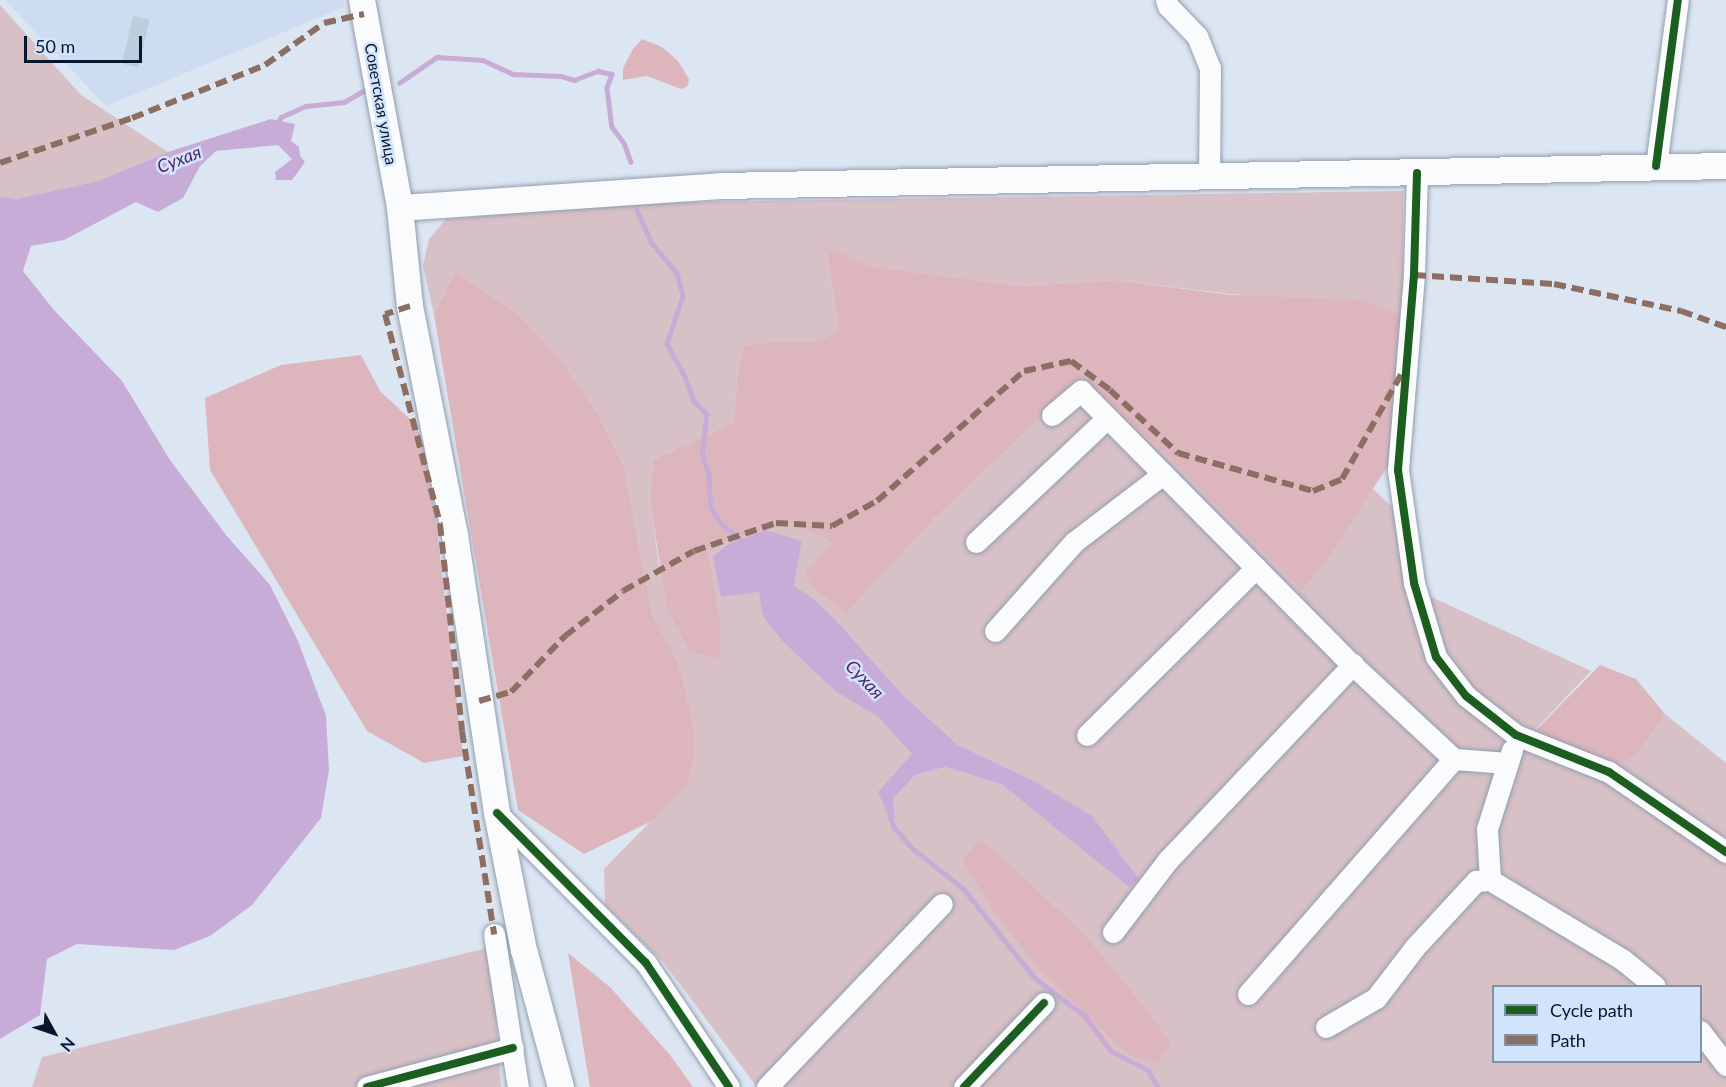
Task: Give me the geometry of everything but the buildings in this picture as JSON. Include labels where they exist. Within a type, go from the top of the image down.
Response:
[{"type":"main road","name":"Советская улица","points":[[362,0],[400,208],[410,306],[455,535],[497,813],[524,950],[558,1084]]},
{"type":"main road","points":[[400,208],[722,186],[1726,166]]},
{"type":"street","points":[[1166,0],[1168,6],[1197,36],[1210,68],[1209,176]]},
{"type":"street","points":[[1656,166],[1678,0]]},
{"type":"street","points":[[1417,173],[1414,275],[1398,470],[1414,583],[1436,657],[1466,696],[1516,735],[1609,772],[1726,852]]},
{"type":"street","points":[[1052,415],[1080,392],[1353,664],[1454,759],[1508,763]]},
{"type":"street","points":[[976,542],[1107,418]]},
{"type":"street","points":[[995,631],[1074,542],[1162,474]]},
{"type":"street","points":[[1087,735],[1256,568]]},
{"type":"street","points":[[1113,932],[1167,861],[1353,664]]},
{"type":"street","points":[[1490,880],[1486,830],[1516,735]]},
{"type":"street","points":[[1248,994],[1454,759]]},
{"type":"street","points":[[497,813],[646,963],[729,1087]]},
{"type":"street","points":[[1326,1027],[1376,998],[1415,946],[1476,880],[1490,880],[1623,960],[1653,985]]},
{"type":"street","points":[[767,1087],[942,904]]},
{"type":"street","points":[[494,934],[518,1087]]},
{"type":"street","points":[[964,1087],[1044,1002]]},
{"type":"street","points":[[1702,1032],[1726,1065]]},
{"type":"street","points":[[367,1087],[513,1048]]},
{"type":"shaded area","points":[[5,0],[343,0],[344,7],[106,106]]},
{"type":"shaded area","points":[[0,5],[81,95],[168,152],[98,181],[16,199],[0,196]]},
{"type":"shaded area","points":[[642,39],[662,47],[678,61],[689,79],[688,86],[681,89],[647,76],[623,80],[623,68],[633,49]]},
{"type":"shaded area","points":[[1403,191],[1403,315],[1115,280],[1024,286],[875,267],[826,249],[839,329],[818,342],[770,342],[743,346],[737,378],[734,422],[653,460],[650,502],[659,565],[720,620],[706,548],[790,519],[833,543],[846,612],[936,517],[1082,378],[1170,459],[1325,563],[1372,488],[1401,515],[1408,586],[1591,671],[1531,734],[1638,753],[1665,714],[1726,763],[1726,1087],[757,1087],[664,963],[605,905],[604,869],[688,783],[678,663],[652,613],[624,467],[599,416],[561,360],[518,314],[455,271],[434,315],[423,266],[429,239],[446,219],[629,203]],"holes":[[[802,541],[794,586],[813,598],[834,618],[903,695],[958,745],[1032,780],[1120,853],[1138,879],[1129,886],[1001,784],[945,767],[915,775],[893,799],[895,817],[879,792],[913,754],[878,717],[835,691],[783,642],[763,617],[760,592]]]},
{"type":"shaded area","points":[[826,248],[875,267],[1024,286],[1115,280],[1232,295],[1363,300],[1403,315],[1389,464],[1325,563],[1302,590],[1170,459],[1082,378],[936,517],[846,613],[813,588],[805,573],[833,543],[790,520],[707,548],[720,620],[720,658],[690,652],[667,608],[650,502],[653,460],[734,422],[737,378],[743,346],[770,342],[818,342],[839,329]]},
{"type":"shaded area","points":[[455,271],[518,314],[561,360],[599,416],[624,467],[652,613],[678,663],[693,725],[694,757],[688,783],[654,820],[584,854],[518,810],[434,315]]},
{"type":"shaded area","points":[[361,355],[380,391],[413,422],[424,443],[436,521],[463,756],[424,763],[367,731],[210,470],[205,398],[281,365]]},
{"type":"shaded area","points":[[1600,665],[1636,679],[1665,714],[1638,753],[1610,770],[1531,735]]},
{"type":"shaded area","points":[[979,840],[1003,858],[1086,936],[1138,999],[1172,1044],[1156,1064],[1127,1054],[1040,970],[992,909],[962,860]]},
{"type":"shaded area","points":[[491,947],[501,1087],[32,1087],[42,1057]]},
{"type":"shaded area","points":[[568,953],[610,987],[670,1055],[693,1087],[590,1087]]},
{"type":"water","points":[[271,119],[295,124],[291,141],[299,147],[300,156],[305,162],[292,180],[276,180],[275,172],[292,159],[278,145],[216,151],[200,166],[183,198],[158,212],[136,202],[64,240],[31,246],[23,271],[53,309],[122,381],[170,460],[226,535],[270,585],[298,641],[326,716],[329,770],[321,818],[252,905],[210,936],[174,950],[77,944],[47,959],[40,1015],[0,1039],[0,196],[16,199],[98,181],[168,152]]},
{"type":"water","points":[[765,530],[802,541],[794,586],[813,598],[834,618],[903,695],[958,745],[1032,780],[1092,816],[1139,879],[1129,887],[1001,784],[945,767],[915,775],[893,799],[895,818],[890,819],[878,792],[912,754],[878,717],[835,691],[783,642],[763,617],[759,592],[721,597],[713,557],[727,545]]},
{"type":"waterway","name":"Сухая","points":[[399,83],[437,57],[483,60],[513,74],[561,76],[574,80],[598,71],[612,74],[607,88],[612,127],[624,143],[631,162]]},
{"type":"waterway","name":"Сухая","points":[[277,123],[281,117],[306,106],[344,102],[365,90]]},
{"type":"waterway","name":"Сухая","points":[[637,210],[651,242],[677,273],[683,296],[667,344],[685,377],[694,401],[707,414],[702,453],[709,474],[711,507],[720,522],[743,541]]},
{"type":"waterway","name":"Сухая","points":[[890,816],[894,827],[912,848],[963,888],[1034,977],[1086,1017],[1111,1051],[1148,1070],[1158,1087]]},
{"type":"marked path","points":[[0,163],[132,118],[265,65],[324,23],[364,14]]},
{"type":"marked path","points":[[1414,275],[1554,284],[1681,311],[1726,327]]},
{"type":"marked path","points":[[410,306],[385,314],[440,524],[462,731],[494,934]]},
{"type":"marked path","points":[[479,701],[511,692],[565,636],[623,591],[694,551],[776,523],[832,526],[877,501],[1024,371],[1071,361],[1110,390],[1178,453],[1313,491],[1342,479],[1402,373]]},
{"type":"cycle path","points":[[1656,166],[1678,0]]},
{"type":"cycle path","points":[[1417,173],[1414,275],[1398,470],[1414,583],[1436,657],[1466,696],[1516,735],[1609,772],[1726,852]]},
{"type":"cycle path","points":[[497,813],[646,963],[729,1087]]},
{"type":"cycle path","points":[[964,1087],[1044,1003]]},
{"type":"cycle path","points":[[367,1087],[513,1048]]}]
